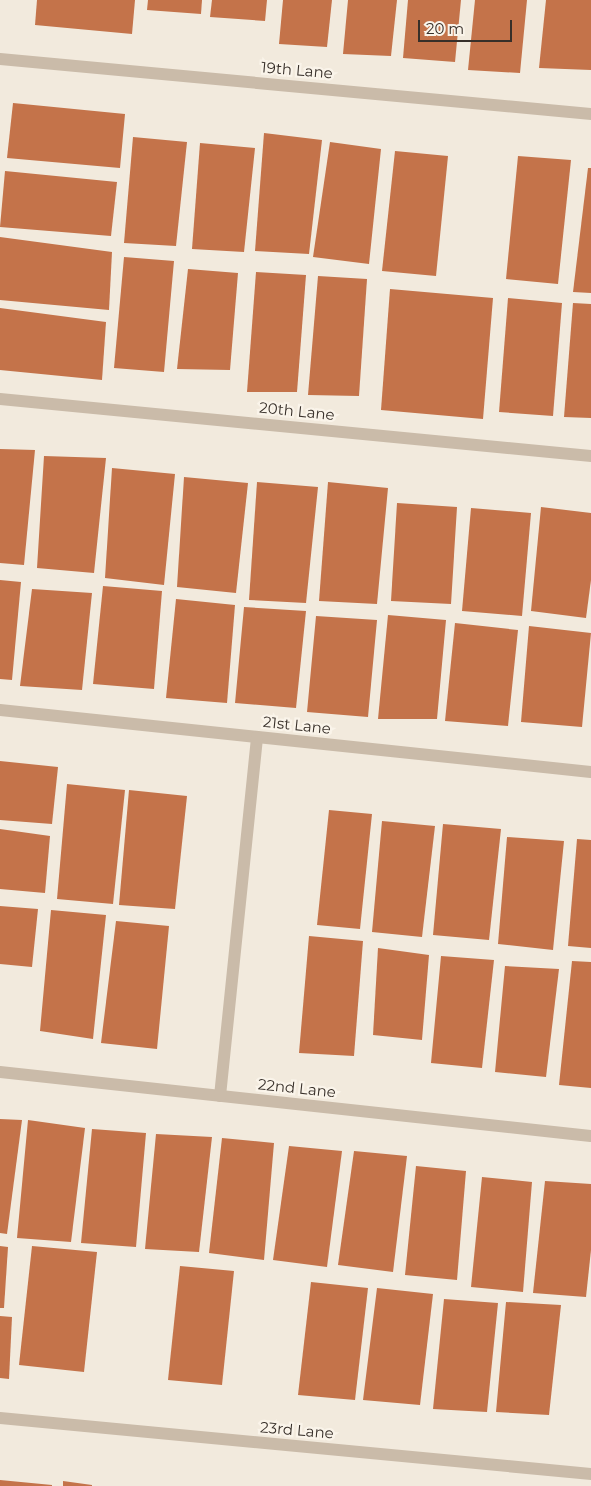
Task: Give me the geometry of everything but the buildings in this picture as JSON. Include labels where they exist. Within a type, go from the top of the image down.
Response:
[{"type":"street","name":"19th Lane","points":[[0,59],[591,114]]},
{"type":"street","name":"20th Lane","points":[[0,399],[591,456]]},
{"type":"street","name":"21st Lane","points":[[0,710],[591,772]]},
{"type":"street","points":[[220,1096],[257,737]]},
{"type":"street","name":"22nd Lane","points":[[0,1072],[591,1136]]},
{"type":"street","name":"23rd Lane","points":[[0,1418],[591,1474]]}]
